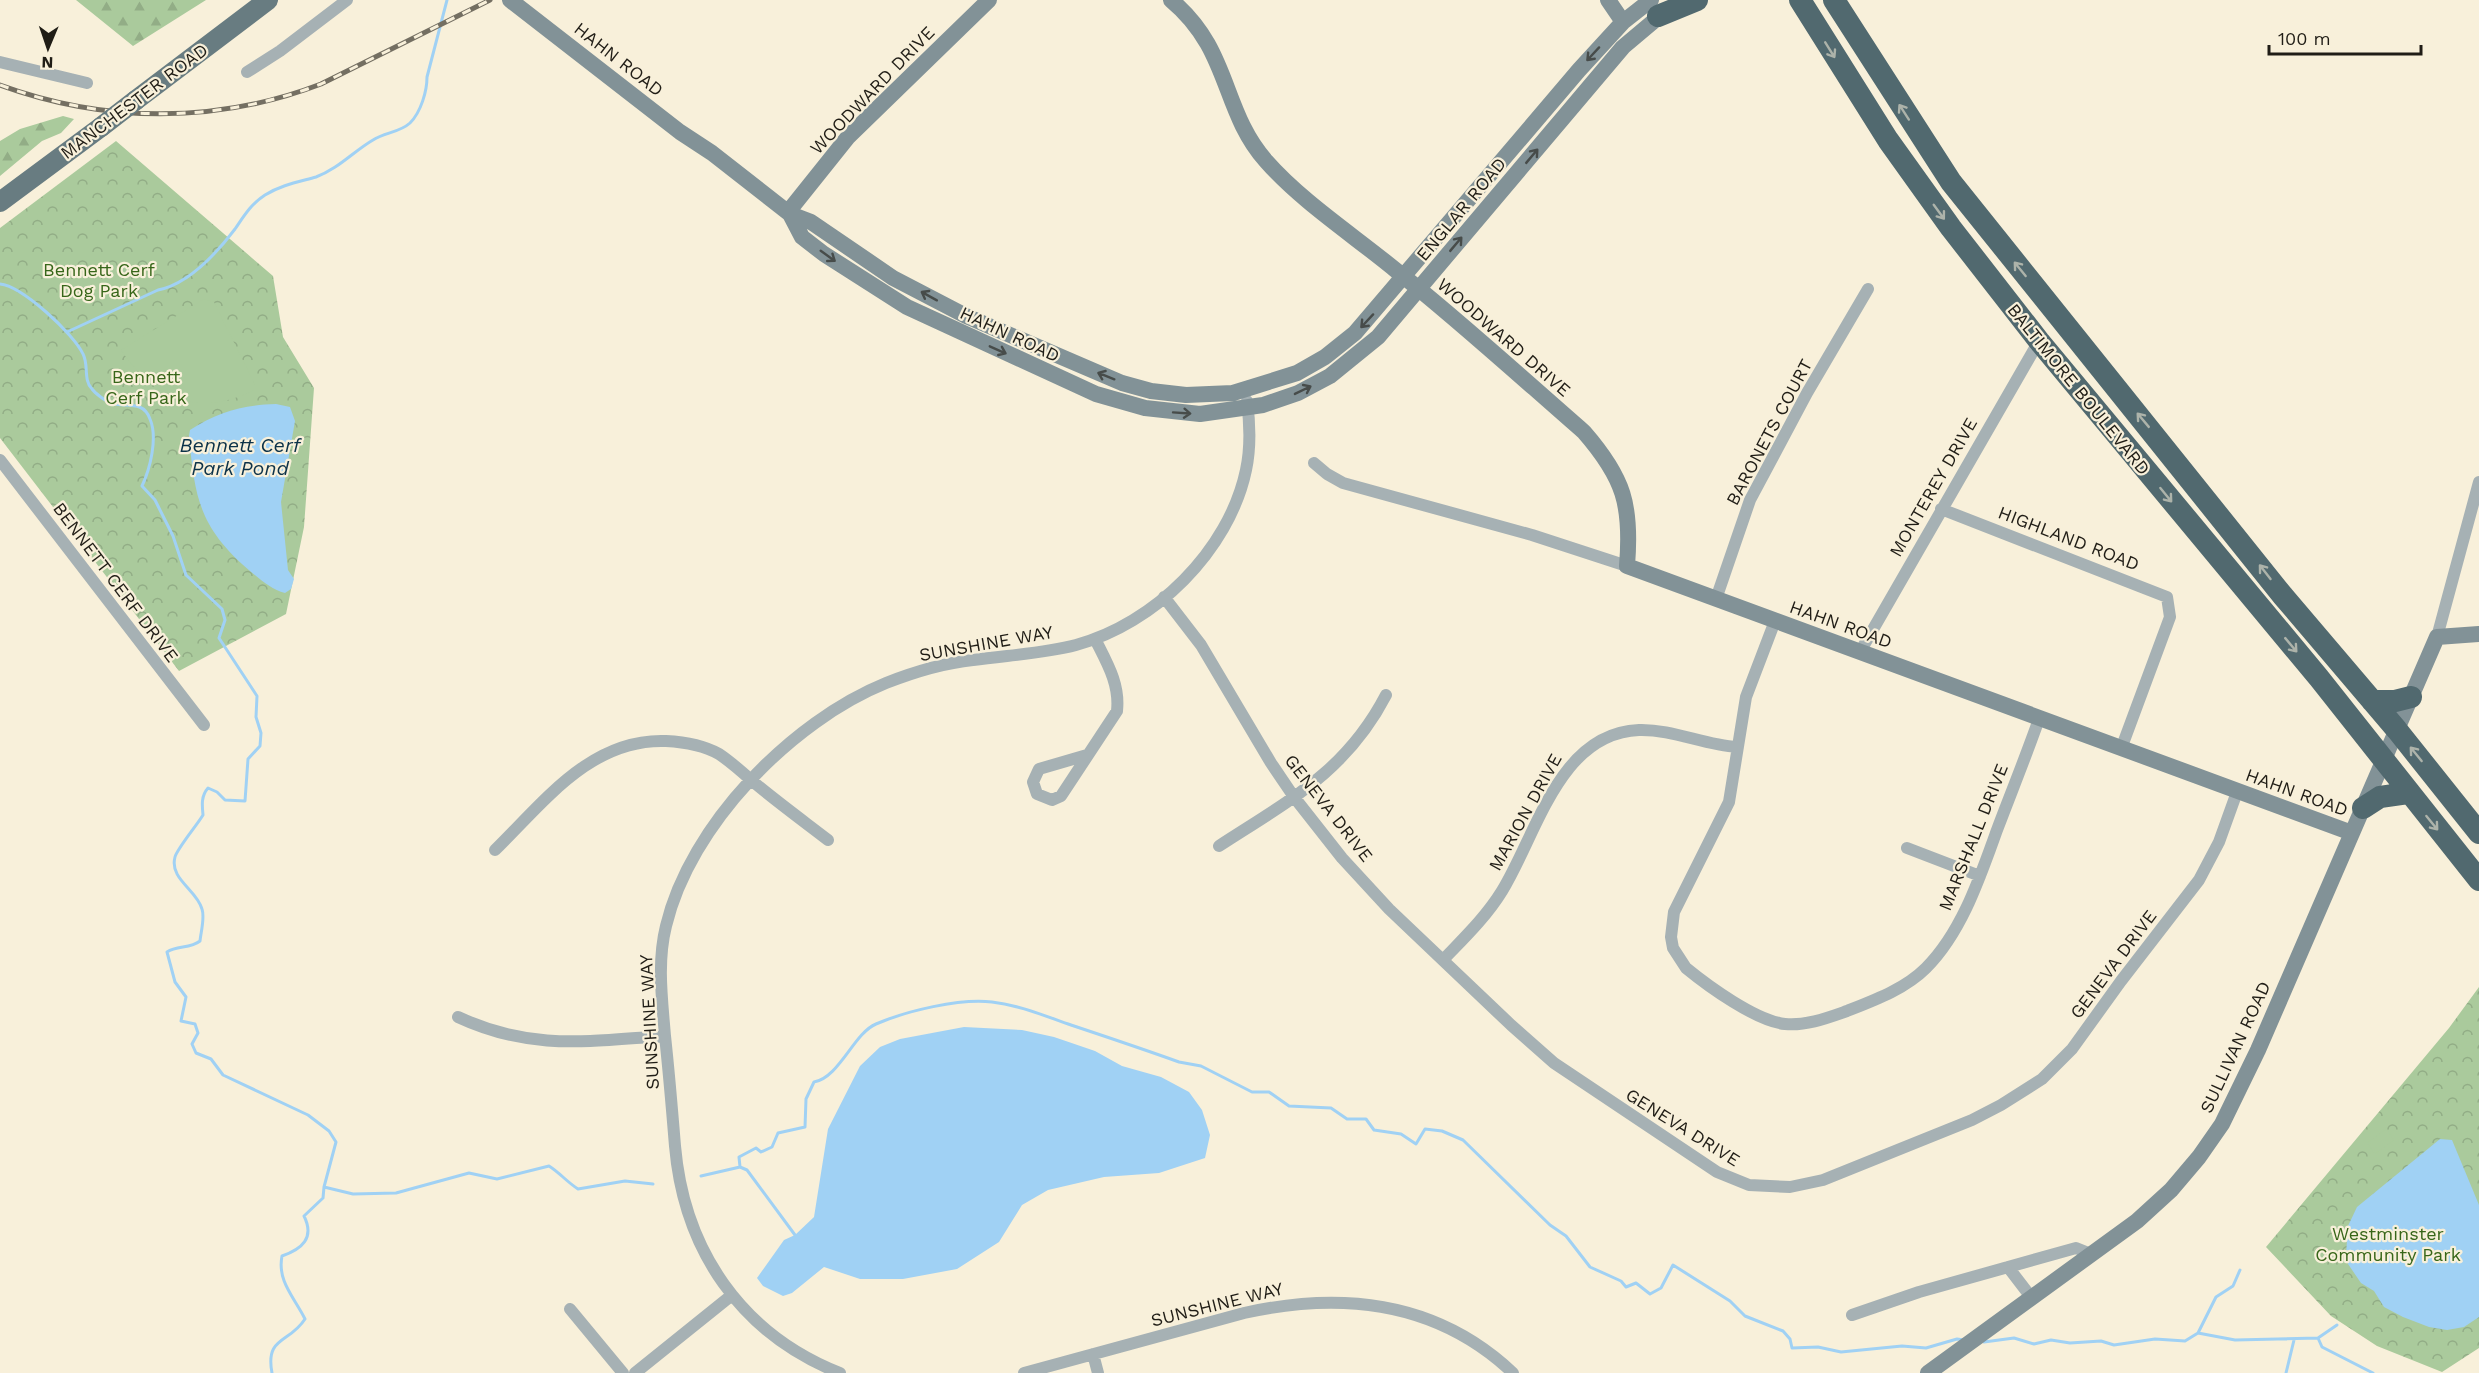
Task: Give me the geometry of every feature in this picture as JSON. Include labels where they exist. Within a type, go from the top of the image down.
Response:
[{"type":"highway","points":[[1655,8],[1697,0]]},
{"type":"highway","points":[[1794,0],[1813,21]]},
{"type":"highway","name":"BALTIMORE BOULEVARD","points":[[1800,0],[1888,140],[1951,228],[2039,341],[2384,760],[2479,880]]},
{"type":"highway","name":"BALTIMORE BOULEVARD","points":[[1834,0],[1951,182],[2224,519],[2283,596],[2397,730],[2479,833]]},
{"type":"highway","points":[[2372,701],[2395,701],[2411,697]]},
{"type":"highway","points":[[2362,808],[2380,797],[2408,793]]},
{"type":"main road","name":"MANCHESTER ROAD","points":[[0,202],[268,0]]},
{"type":"street","points":[[247,72],[289,45],[347,0]]},
{"type":"street","name":"HAHN ROAD","points":[[510,0],[789,213],[811,222],[893,278],[966,316],[1122,383],[1151,391],[1186,395],[1246,390]]},
{"type":"street","name":"WOODWARD DRIVE","points":[[789,213],[848,137],[989,0]]},
{"type":"street","name":"WOODWARD DRIVE","points":[[1171,0],[1187,14],[1206,38],[1221,67],[1243,127],[1264,159],[1293,187],[1405,277],[1584,432],[1604,455],[1619,480],[1627,509],[1629,537],[1627,566]]},
{"type":"street","points":[[1608,0],[1623,22]]},
{"type":"street","name":"ENGLAR ROAD","points":[[1246,390],[1296,373],[1325,357],[1355,333],[1623,22],[1680,0]]},
{"type":"street","name":"ENGLAR ROAD","points":[[1248,409],[1298,393],[1330,376],[1378,337],[1655,8]]},
{"type":"street","points":[[0,62],[87,83]]},
{"type":"street","name":"HAHN ROAD","points":[[789,213],[802,237],[824,254],[907,307],[1096,394],[1161,411],[1200,414],[1248,409]]},
{"type":"street","name":"BARONETS COURT","points":[[1716,599],[1750,500],[1807,393],[1868,289]]},
{"type":"street","name":"MONTEREY DRIVE","points":[[1860,652],[2039,341]]},
{"type":"street","name":"SUNSHINE WAY","points":[[840,1373],[816,1363],[787,1346],[752,1318],[732,1295],[703,1252],[693,1232],[681,1191],[660,967],[671,908],[696,853],[751,780],[777,753],[816,721],[886,683],[952,663],[1054,650],[1095,639],[1125,625],[1164,597],[1208,550],[1236,502],[1249,456],[1246,390]]},
{"type":"street","name":"BENNETT CERF DRIVE","points":[[0,460],[204,726]]},
{"type":"street","name":"HAHN ROAD","points":[[1314,464],[1343,483],[1532,535],[1627,566],[2352,833]]},
{"type":"street","points":[[2479,482],[2437,637],[2479,634]]},
{"type":"street","name":"HIGHLAND ROAD","points":[[1941,509],[2160,592],[2167,597],[2170,614],[2121,749]]},
{"type":"street","name":"GENEVA DRIVE","points":[[1164,597],[1202,645],[1270,763],[1294,797],[1342,858],[1389,909],[1554,1063],[1717,1172],[1749,1185],[1775,1187],[1804,1185],[1971,1120],[2001,1105],[2042,1078],[2072,1049],[2141,954],[2199,880],[2219,842],[2237,792]]},
{"type":"street","name":"MARSHALL DRIVE","points":[[1775,621],[1746,697],[1737,747],[1736,772],[1729,802],[1674,912],[1671,937],[1679,960],[1686,968],[1742,1005],[1782,1024],[1822,1020],[1894,990],[1912,980],[1936,957],[1963,913],[1980,876],[2039,719]]},
{"type":"street","name":"SULLIVAN ROAD","points":[[1928,1373],[2137,1221],[2171,1190],[2199,1157],[2222,1124],[2258,1050],[2437,637]]},
{"type":"street","points":[[1087,755],[1039,770],[1033,782],[1037,795],[1052,800],[1061,796],[1117,711],[1119,697],[1114,676],[1095,639]]},
{"type":"street","points":[[1219,846],[1294,797],[1336,765],[1352,747],[1386,695]]},
{"type":"street","name":"MARION DRIVE","points":[[1443,960],[1491,907],[1566,771],[1584,750],[1611,736],[1637,730],[1667,732],[1697,742],[1737,747]]},
{"type":"street","points":[[495,850],[545,799],[583,766],[609,751],[628,744],[651,741],[683,742],[703,747],[734,764],[828,840]]},
{"type":"street","points":[[1907,848],[1980,876]]},
{"type":"street","points":[[458,1017],[483,1029],[528,1040],[561,1042],[665,1035]]},
{"type":"street","points":[[1852,1315],[2076,1248],[2091,1254]]},
{"type":"street","points":[[2008,1267],[2031,1297]]},
{"type":"street","points":[[635,1373],[732,1295]]},
{"type":"street","name":"SUNSHINE WAY","points":[[1024,1373],[1279,1305],[1334,1301],[1384,1306],[1430,1320],[1477,1343],[1513,1373]]},
{"type":"street","points":[[570,1309],[623,1373]]},
{"type":"street","points":[[1093,1354],[1098,1373]]},
{"type":"green space","points":[[76,0],[206,0],[133,46]]},
{"type":"green space","points":[[63,116],[74,119],[61,133],[42,141],[0,176],[0,141],[20,129]]},
{"type":"green space","name":"Bennett Cerf Park","points":[[116,141],[273,276],[283,337],[314,388],[304,527],[286,614],[179,671],[0,438],[0,228]]},
{"type":"green space","points":[[204,299],[214,302],[257,389],[236,398],[216,402],[198,403],[180,400],[149,382],[121,350]]},
{"type":"green space","name":"Westminster Community Park","points":[[2479,987],[2479,1348],[2442,1372],[2377,1346],[2331,1316],[2266,1247],[2449,1028]]},
{"type":"green space","points":[[2386,1129],[2394,1140],[2375,1154],[2367,1143]]},
{"type":"water","name":"Bennett Cerf Park Pond","points":[[276,404],[290,407],[295,421],[281,502],[288,570],[294,579],[291,589],[285,593],[271,587],[250,571],[220,541],[210,526],[198,496],[189,436],[190,430],[221,414],[253,406]]},
{"type":"water","points":[[964,1027],[1022,1030],[1054,1037],[1095,1051],[1122,1066],[1161,1077],[1189,1092],[1202,1110],[1210,1135],[1205,1158],[1159,1173],[1104,1177],[1048,1190],[1022,1205],[999,1242],[957,1269],[903,1279],[860,1279],[824,1267],[792,1293],[783,1296],[763,1286],[757,1278],[784,1240],[795,1235],[814,1217],[828,1129],[860,1066],[880,1047],[900,1039]]},
{"type":"water","points":[[2440,1139],[2452,1140],[2479,1205],[2479,1317],[2464,1327],[2447,1330],[2429,1327],[2384,1307],[2374,1291],[2361,1283],[2348,1264],[2346,1255],[2348,1226],[2357,1207]]},
{"type":"waterway","points":[[67,332],[191,275],[228,239],[252,206],[265,195],[283,186],[324,174],[373,140],[410,123],[423,101],[447,0]]},
{"type":"waterway","points":[[0,284],[10,287],[34,302],[78,345],[86,363],[89,385],[95,393],[111,403],[138,406],[147,413],[152,427],[153,444],[148,471],[142,486],[155,500],[173,536],[186,575],[222,609],[225,620],[219,638],[257,696],[256,717],[261,733],[260,746],[248,759],[245,801],[225,800],[217,792],[208,788],[203,797],[203,815],[175,857],[176,872],[199,902],[203,913],[200,941],[167,952],[175,982],[186,997],[181,1021],[195,1024],[198,1033],[192,1044],[196,1053],[211,1059],[223,1075],[308,1115],[329,1131],[336,1142],[324,1187],[353,1194],[396,1193],[469,1173],[497,1179],[549,1166],[578,1189],[625,1181],[653,1184]]},
{"type":"waterway","points":[[701,1176],[740,1167],[739,1157],[756,1148],[761,1152],[772,1147],[778,1133],[805,1127],[806,1099],[814,1082],[831,1073],[861,1036],[876,1024],[902,1015],[949,1004],[979,1001],[1002,1003],[1179,1062],[1201,1066],[1252,1092],[1269,1092],[1289,1106],[1331,1108],[1347,1119],[1366,1119],[1374,1130],[1401,1134],[1416,1144],[1425,1129],[1442,1131],[1463,1140],[1550,1225],[1566,1236],[1590,1267],[1621,1281],[1626,1287],[1636,1283],[1650,1294],[1661,1288],[1673,1265],[1730,1301],[1745,1316],[1783,1331],[1790,1339],[1792,1348],[1818,1347],[1841,1352],[1902,1346],[1926,1348],[1957,1339],[1964,1340]]},
{"type":"waterway","points":[[740,1167],[747,1170],[795,1235]]},
{"type":"waterway","points":[[272,1373],[271,1361],[275,1346],[299,1327],[305,1319],[284,1281],[282,1256],[305,1242],[308,1231],[304,1216],[323,1198],[324,1187]]},
{"type":"waterway","points":[[1984,1342],[2014,1338],[2034,1344],[2051,1340],[2070,1343],[2101,1341],[2114,1345],[2155,1339],[2185,1341],[2198,1333],[2216,1297],[2233,1286],[2240,1270]]},
{"type":"waterway","points":[[2198,1333],[2235,1340],[2318,1338],[2337,1325]]},
{"type":"waterway","points":[[2318,1338],[2322,1347],[2373,1373]]},
{"type":"waterway","points":[[2286,1373],[2294,1340]]},
{"type":"railway","points":[[0,85],[39,98],[120,112],[160,114],[201,112],[242,106],[282,97],[321,84],[490,0]]},
{"type":"park label","name":"Bennett Cerf Dog Park","points":[[99,279]]}]
